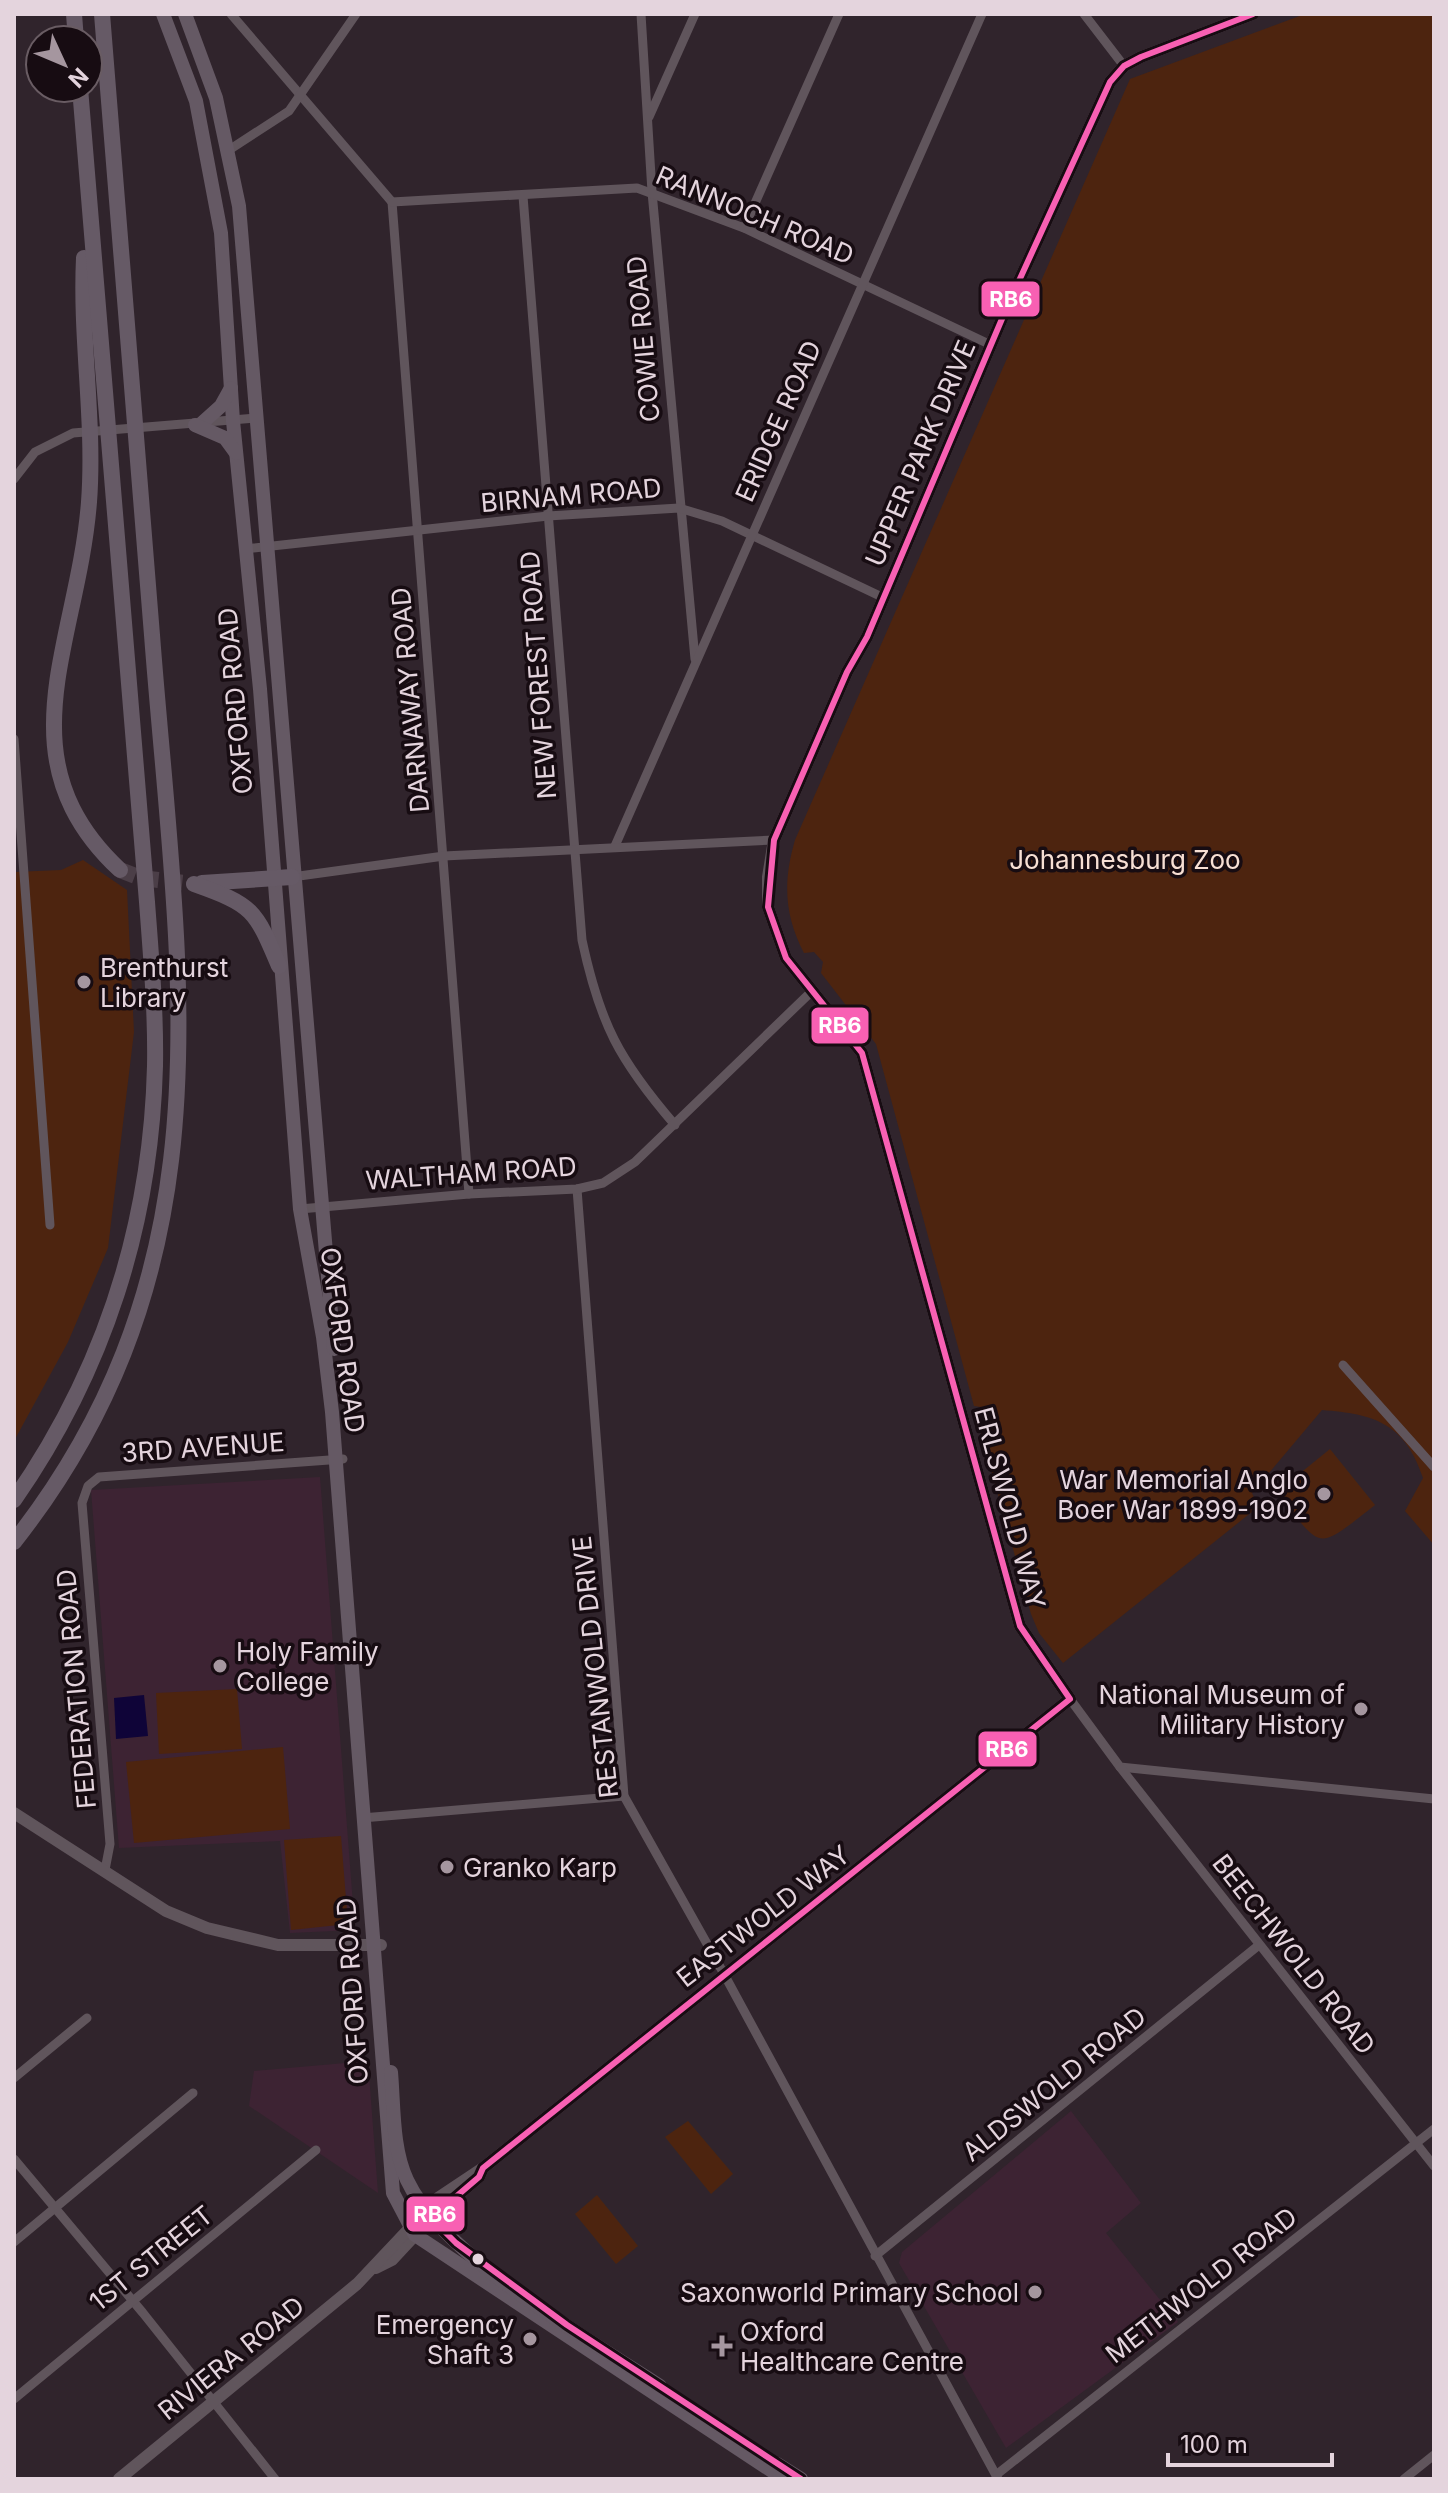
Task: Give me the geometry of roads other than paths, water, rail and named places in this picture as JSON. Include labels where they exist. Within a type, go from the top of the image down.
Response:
[{"type":"highway","points":[[14,1542],[64,1471],[92,1422],[124,1352],[153,1266],[170,1185],[179,1102],[168,826],[102,14]]},
{"type":"highway","points":[[81,104],[95,398],[85,533],[43,696],[40,734],[43,761],[60,808],[81,836],[120,870]]},
{"type":"highway","points":[[14,1500],[48,1449],[82,1388],[116,1300],[135,1233],[148,1163],[155,1063],[147,902],[108,453],[95,398]]},
{"type":"highway","points":[[279,966],[265,932],[252,911],[235,899],[190,884],[292,877]]},
{"type":"main road","name":"OXFORD ROAD","points":[[163,14],[185,66],[209,155],[221,233],[233,421],[300,1209],[323,1337],[339,1460]]},
{"type":"main road","name":"OXFORD ROAD","points":[[185,14],[203,54],[229,150],[239,206],[321,1207],[390,2174],[397,2203],[411,2231]]},
{"type":"main road","points":[[1124,66],[1253,14]]},
{"type":"main road","name":"UPPER PARK DRIVE","points":[[811,992],[786,958],[770,918],[767,889],[774,840],[1086,131],[1110,82],[1124,66]]},
{"type":"main road","points":[[233,384],[221,406],[198,424],[225,438],[236,453]]},
{"type":"main road","name":"ERLSWOLD WAY","points":[[811,992],[862,1053],[1020,1626],[1070,1699]]},
{"type":"main road","name":"EASTWOLD WAY","points":[[428,2213],[473,2171],[483,2168],[1070,1699]]},
{"type":"main road","points":[[14,1813],[166,1911],[241,1938],[293,1946],[376,1946]]},
{"type":"main road","name":"OXFORD ROAD","points":[[376,1946],[400,2154],[407,2180],[428,2213],[456,2243],[543,2308],[801,2479]]},
{"type":"main road","name":"RIVIERA ROAD","points":[[119,2479],[371,2271],[392,2260],[411,2231],[428,2213]]},
{"type":"main road","points":[[411,2231],[784,2479]]},
{"type":"street","points":[[231,14],[392,202]]},
{"type":"street","points":[[229,150],[289,111],[356,14]]},
{"type":"street","name":"COWIE ROAD","points":[[641,14],[652,192],[695,659]]},
{"type":"street","points":[[648,120],[695,14]]},
{"type":"street","points":[[744,228],[839,14]]},
{"type":"street","name":"ERIDGE ROAD","points":[[615,846],[982,14]]},
{"type":"street","points":[[1084,14],[1124,66]]},
{"type":"street","name":"RANNOCH ROAD","points":[[392,202],[523,196],[613,187],[652,192],[744,228],[991,345]]},
{"type":"street","name":"NEW FOREST ROAD","points":[[523,196],[582,940],[597,1007],[630,1067],[675,1125]]},
{"type":"street","name":"DARNAWAY ROAD","points":[[392,202],[469,1194]]},
{"type":"street","points":[[14,479],[35,452],[73,433],[257,418]]},
{"type":"street","name":"BIRNAM ROAD","points":[[245,549],[418,533],[548,516],[679,508],[752,535],[882,597]]},
{"type":"street","points":[[14,739],[50,1225]]},
{"type":"street","points":[[292,877],[444,856],[774,840]]},
{"type":"street","name":"WALTHAM ROAD","points":[[300,1209],[469,1194],[577,1189],[603,1183],[624,1171],[675,1125],[811,992]]},
{"type":"street","name":"RESTANWOLD DRIVE","points":[[577,1189],[624,1796],[997,2477]]},
{"type":"street","points":[[1343,1365],[1434,1467]]},
{"type":"street","name":"3RD AVENUE","points":[[82,1503],[88,1486],[99,1477],[339,1460]]},
{"type":"street","name":"FEDERATION ROAD","points":[[82,1503],[110,1844],[105,1870]]},
{"type":"street","name":"ERLSWOLD WAY","points":[[1070,1699],[1120,1767]]},
{"type":"street","points":[[1120,1767],[1434,1799]]},
{"type":"street","name":"BEECHWOLD ROAD","points":[[1120,1767],[1434,2166]]},
{"type":"street","points":[[366,1817],[624,1796]]},
{"type":"street","name":"ALDSWOLD ROAD","points":[[875,2256],[1259,1945]]},
{"type":"street","points":[[14,2078],[87,2018]]},
{"type":"street","points":[[14,2242],[193,2093]]},
{"type":"street","name":"METHWOLD ROAD","points":[[997,2477],[1434,2129]]},
{"type":"street","name":"1ST STREET","points":[[14,2399],[316,2150]]},
{"type":"street","points":[[14,2159],[134,2301],[275,2479]]},
{"type":"street","points":[[1404,2479],[1434,2455]]},
{"type":"tunnel","points":[[120,870],[141,878],[186,883]]},
{"type":"place","name":"Brenthurst Library","points":[[84,982]]},
{"type":"place","name":"War Memorial Anglo Boer War 1899-1902","points":[[1324,1494]]},
{"type":"place","name":"Holy Family College","points":[[220,1666]]},
{"type":"place","name":"National Museum of Military History","points":[[1361,1709]]},
{"type":"place","name":"Granko Karp","points":[[447,1867]]},
{"type":"place","name":"Saxonworld Primary School","points":[[1035,2292]]},
{"type":"place","name":"Emergency Shaft 3","points":[[530,2339]]},
{"type":"place","name":"Oxford Healthcare Centre","points":[[722,2346]]},
{"type":"park label","name":"Johannesburg Zoo","points":[[1125,859]]}]
